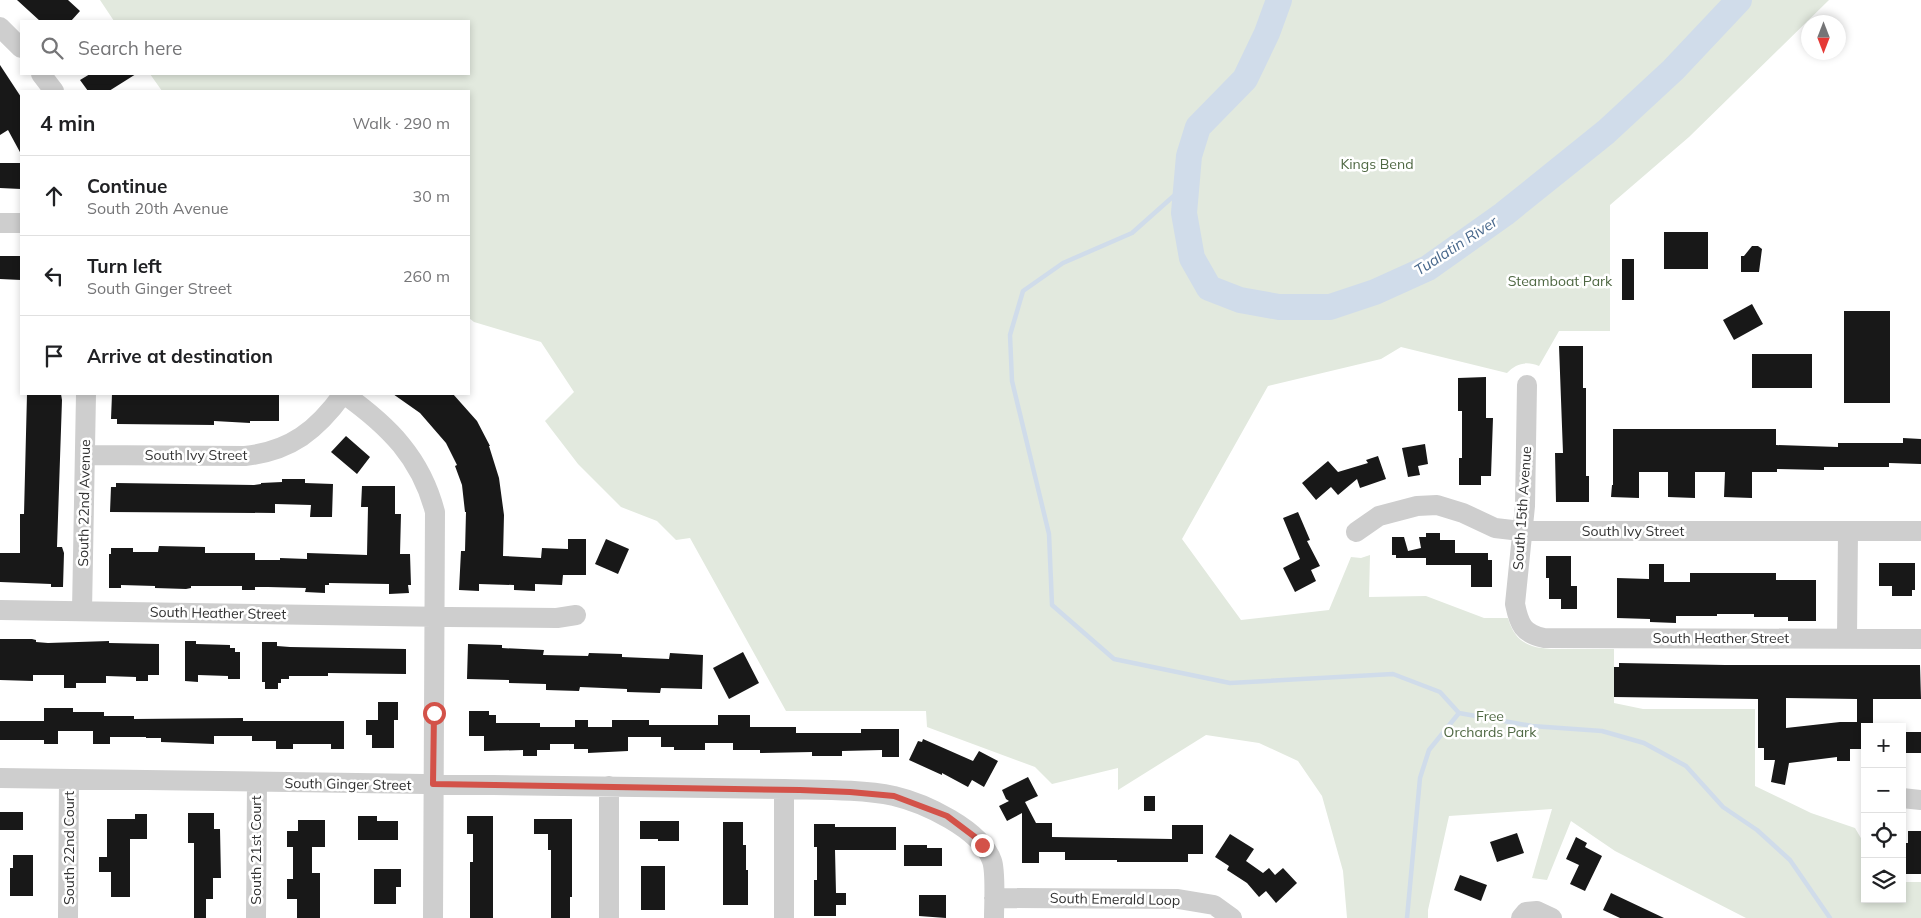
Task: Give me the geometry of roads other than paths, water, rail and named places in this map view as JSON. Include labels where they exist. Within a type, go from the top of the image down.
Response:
[{"type":"street","points":[[0,27],[20,47]]},
{"type":"street","points":[[42,75],[53,90]]},
{"type":"street","points":[[0,223],[20,223]]},
{"type":"street","name":"South 15th Avenue","points":[[1523,628],[1517,616],[1515,604],[1525,506],[1527,385]]},
{"type":"street","name":"South 22nd Avenue","points":[[82,611],[86,395]]},
{"type":"street","name":"South Ivy Street","points":[[85,455],[245,456],[264,453],[281,448],[316,427],[343,395]]},
{"type":"street","points":[[345,395],[385,428],[405,448],[426,483],[435,512],[436,617],[433,918]]},
{"type":"street","name":"South Ivy Street","points":[[1356,532],[1379,516],[1417,506],[1437,505],[1463,513],[1495,528],[1521,531],[1921,531]]},
{"type":"street","points":[[1847,638],[1848,531]]},
{"type":"street","name":"South Heather Street","points":[[0,610],[436,617],[557,618],[576,615]]},
{"type":"street","name":"South Heather Street","points":[[1523,628],[1533,636],[1544,638],[1921,639]]},
{"type":"street","name":"South Ginger Street","points":[[0,778],[609,786],[850,792],[894,796],[947,816],[979,840],[992,861],[994,898]]},
{"type":"street","name":"South 22nd Court","points":[[68,918],[69,779]]},
{"type":"street","name":"South 21st Court","points":[[256,918],[257,782]]},
{"type":"street","points":[[609,786],[609,918]]},
{"type":"street","points":[[784,790],[784,918]]},
{"type":"street","points":[[1906,798],[1921,800]]},
{"type":"street","points":[[994,898],[994,918]]},
{"type":"street","name":"South Emerald Loop","points":[[994,898],[1178,899],[1214,906],[1232,918]]},
{"type":"street","points":[[1524,915],[1537,911],[1552,918]]},
{"type":"waterway","name":"Tualatin River","points":[[1279,0],[1267,33],[1245,79],[1198,127],[1189,156],[1184,213],[1192,258],[1209,288],[1240,300],[1279,307],[1330,307],[1375,292],[1428,268],[1504,214],[1606,132],[1673,70],[1739,0]]},
{"type":"waterway","points":[[1186,185],[1132,233],[1063,263],[1023,291],[1010,335],[1012,381],[1049,534],[1052,605],[1114,659],[1230,683],[1393,674],[1440,692],[1459,713],[1532,726],[1602,731],[1644,743],[1686,766],[1723,807],[1757,830],[1790,860],[1830,918]]},
{"type":"waterway","points":[[1407,918],[1420,778],[1429,750],[1459,713]]},
{"type":"park label","name":"Kings Bend","points":[[1377,164]]},
{"type":"park label","name":"Steamboat Park","points":[[1560,281]]},
{"type":"park label","name":"Free Orchards Park","points":[[1490,724]]}]
